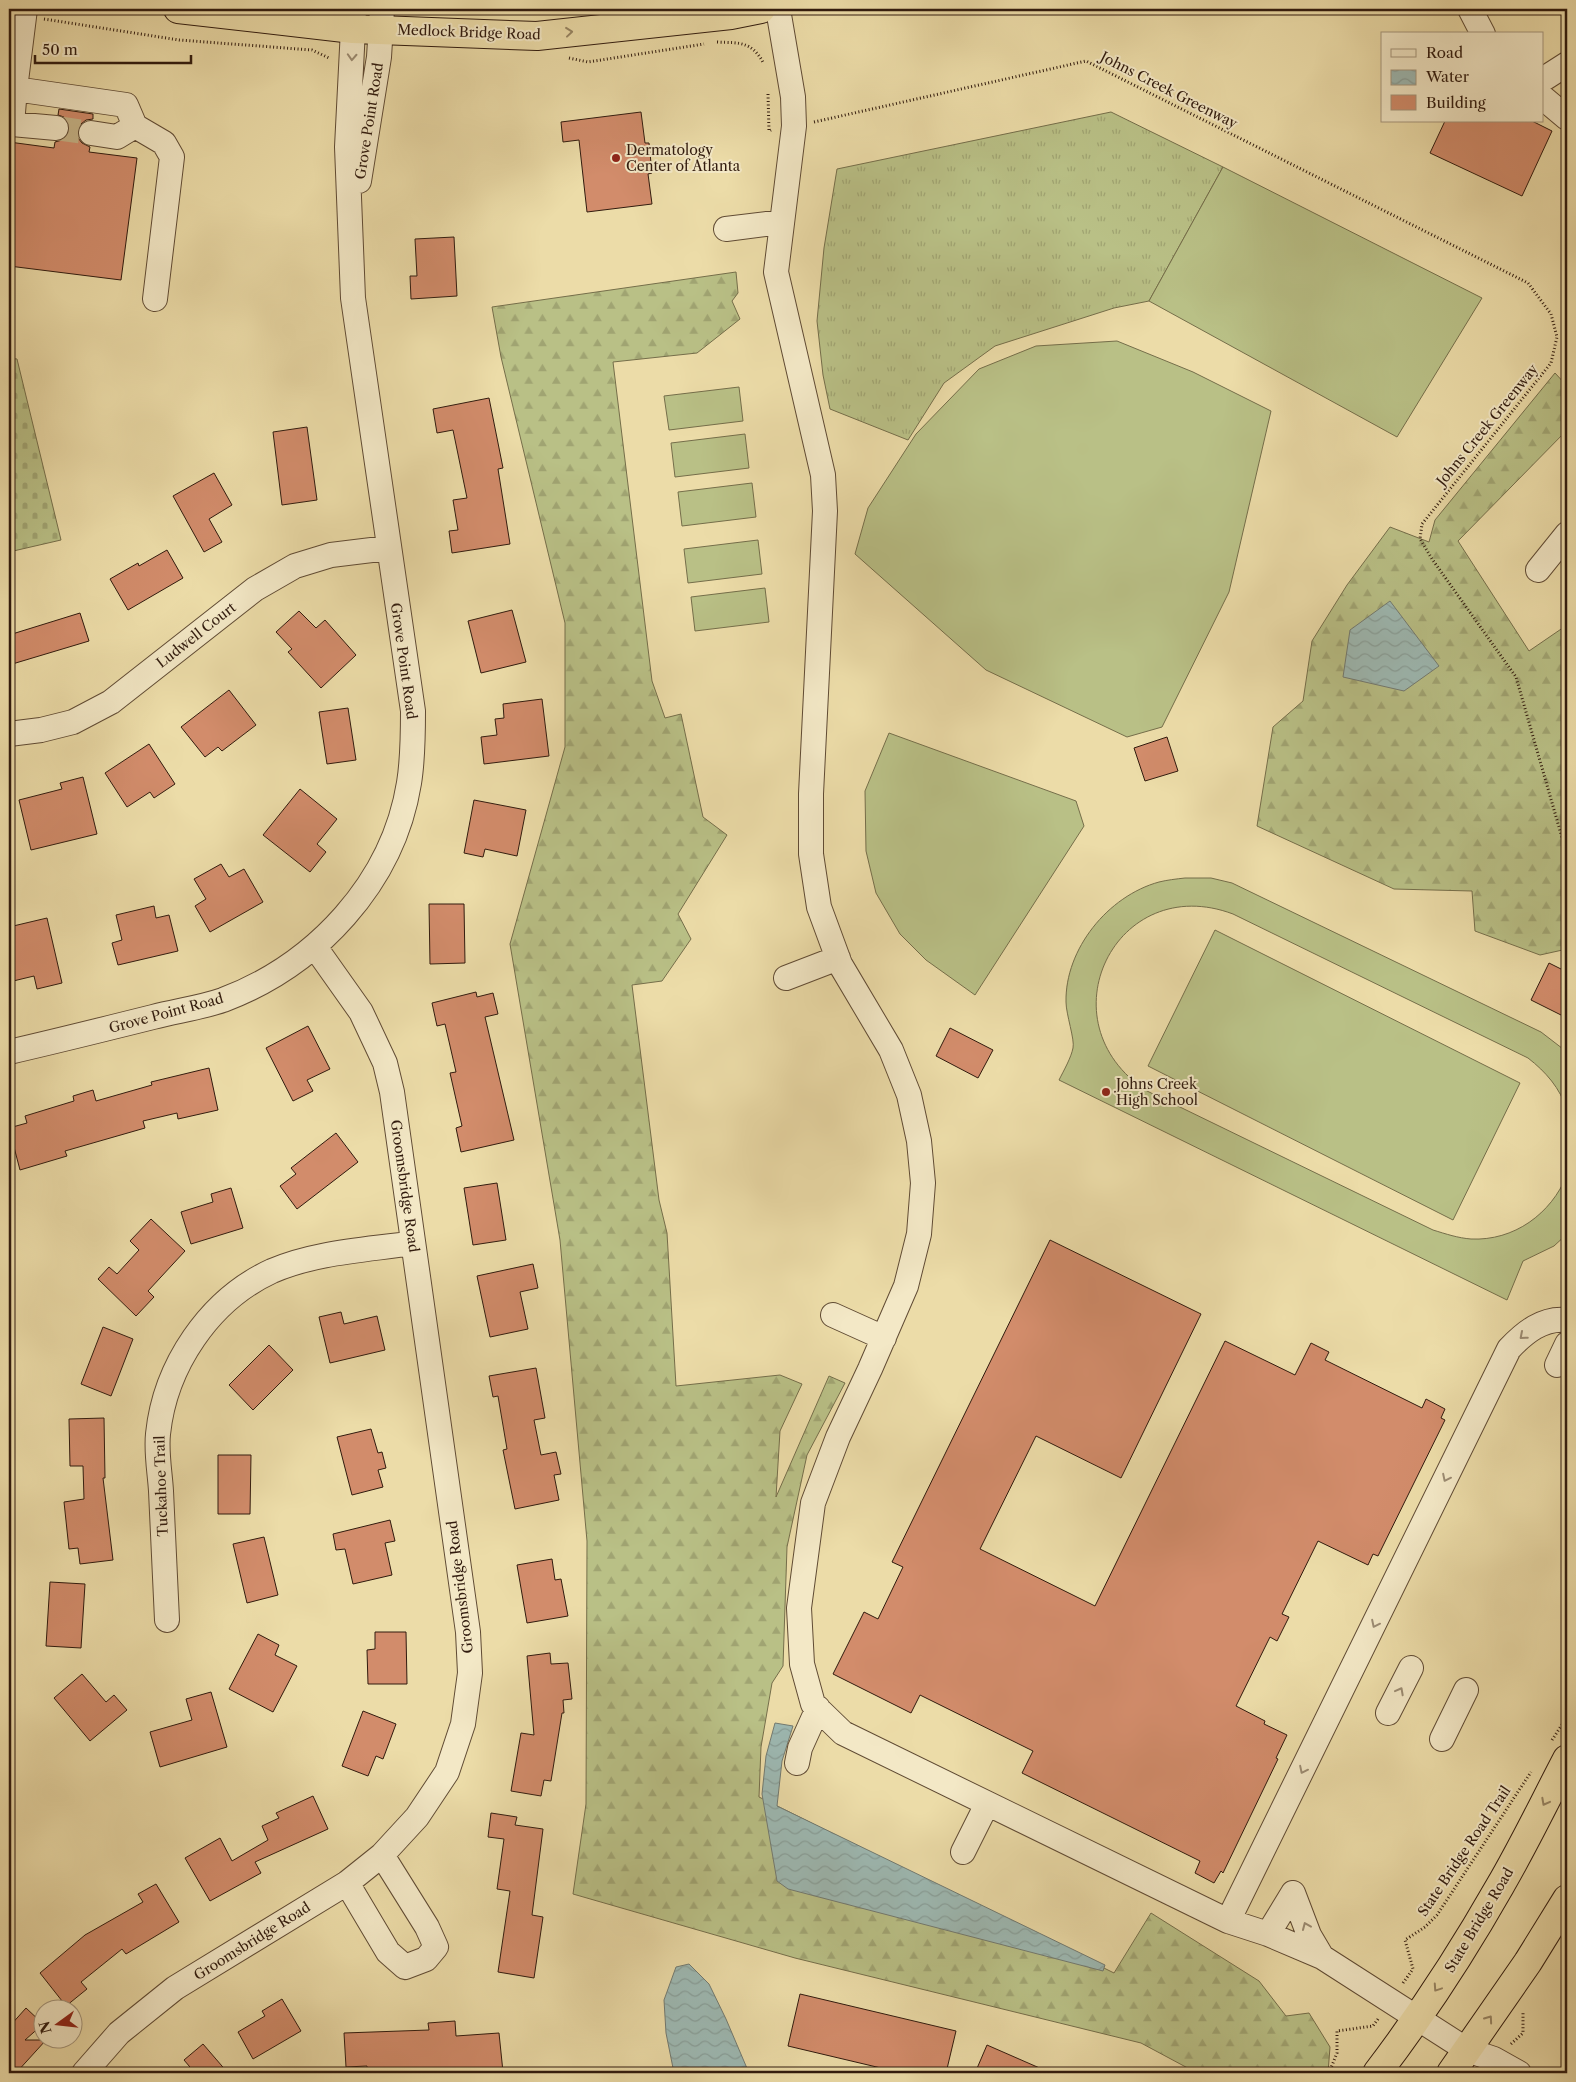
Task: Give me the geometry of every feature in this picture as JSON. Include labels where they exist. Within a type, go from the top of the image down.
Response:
[{"type":"highway","name":"Medlock Bridge Road","points":[[178,9],[381,19],[537,36],[731,15],[761,9]]},
{"type":"highway","name":"State Bridge Road","points":[[1377,2073],[1456,1960],[1501,1885],[1557,1753]]},
{"type":"highway","points":[[1451,2073],[1468,2062],[1567,1899]]},
{"type":"street","points":[[778,9],[793,97],[794,126],[776,272],[823,474],[825,511],[812,784],[811,854],[819,907],[838,958],[891,1050],[909,1094],[919,1141],[923,1183],[919,1234],[906,1286],[838,1437],[813,1503],[799,1608],[802,1664],[813,1704],[843,1733],[1228,1921],[1268,1934],[1322,1957],[1416,2019],[1468,2062],[1494,2059],[1519,2073]]},
{"type":"street","points":[[1470,9],[1482,32]]},
{"type":"street","points":[[24,12],[12,124],[56,128]]},
{"type":"street","name":"Grove Point Road","points":[[9,1052],[222,1000],[271,978],[315,947],[346,916],[375,876],[396,831],[409,784],[414,745],[413,711],[353,298],[348,147],[354,19]]},
{"type":"street","name":"Grove Point Road","points":[[351,232],[379,57],[381,19]]},
{"type":"street","points":[[1544,79],[1567,64]]},
{"type":"street","points":[[15,89],[126,105],[135,126],[164,143],[172,157],[154,299]]},
{"type":"street","points":[[1544,99],[1567,118]]},
{"type":"street","points":[[91,133],[118,137],[135,126]]},
{"type":"street","points":[[726,229],[782,222]]},
{"type":"street","points":[[1538,570],[1567,534]]},
{"type":"street","name":"Ludwell Court","points":[[9,734],[41,730],[73,722],[111,702],[255,589],[295,566],[331,555],[388,548]]},
{"type":"street","name":"Groomsbridge Road","points":[[84,2073],[119,2033],[174,1988],[347,1883],[382,1855],[417,1817],[447,1772],[463,1724],[470,1673],[468,1632],[392,1092],[385,1063],[361,1012],[315,947]]},
{"type":"street","points":[[786,978],[838,958]]},
{"type":"street","name":"Tuckahoe Trail","points":[[167,1620],[158,1435],[168,1385],[189,1343],[225,1302],[249,1284],[273,1271],[315,1258],[413,1243]]},
{"type":"street","points":[[833,1315],[884,1338]]},
{"type":"street","points":[[1228,1921],[1509,1349],[1532,1328],[1546,1322],[1567,1320]]},
{"type":"street","points":[[1388,1713],[1411,1668]]},
{"type":"street","points":[[1442,1739],[1466,1690]]},
{"type":"street","points":[[797,1763],[800,1748],[818,1708]]},
{"type":"street","points":[[963,1852],[987,1804]]},
{"type":"street","points":[[347,1883],[388,1952],[406,1967],[426,1959],[436,1947],[427,1927],[382,1855]]},
{"type":"street","points":[[1268,1934],[1293,1894],[1309,1935],[1322,1957]]},
{"type":"path","points":[[24,12],[179,40],[312,50],[330,59],[352,58]]},
{"type":"path","points":[[715,42],[746,44],[759,55],[768,71]]},
{"type":"path","points":[[562,57],[588,62],[706,44]]},
{"type":"path","name":"Johns Creek Greenway","points":[[768,91],[769,131],[823,121],[1086,61],[1528,283],[1551,314],[1557,337],[1550,363],[1422,524],[1420,539],[1432,559],[1516,677],[1567,855]]},
{"type":"path","points":[[1557,1753],[1567,1717]]},
{"type":"path","name":"State Bridge Road Trail","points":[[1329,2073],[1336,2053],[1337,2031],[1373,2026],[1413,1969],[1405,1940],[1425,1927],[1437,1915],[1532,1771]]},
{"type":"green space","points":[[1111,112],[1223,167],[1149,301],[1114,308],[995,346],[944,383],[908,440],[830,409],[823,375],[817,321],[824,248],[837,169]]},
{"type":"green space","points":[[1223,167],[1482,298],[1397,437],[1149,301]]},
{"type":"green space","points":[[736,272],[738,293],[732,301],[740,319],[697,353],[613,362],[652,681],[665,718],[681,714],[703,817],[727,835],[678,914],[691,939],[662,981],[632,985],[659,1200],[667,1233],[676,1386],[780,1375],[802,1384],[780,1431],[776,1497],[829,1376],[845,1383],[807,1455],[787,1547],[783,1666],[772,1683],[761,1747],[759,1797],[1114,1973],[1151,1913],[1259,1981],[1286,2016],[1309,2013],[1330,2047],[1328,2073],[1197,2073],[1141,2043],[795,1958],[573,1894],[586,1804],[587,1541],[560,1240],[510,944],[565,747],[565,623],[501,357],[492,307]]},
{"type":"green space","points":[[1117,341],[1193,372],[1271,411],[1229,592],[1162,727],[1127,737],[986,670],[855,554],[868,508],[916,434],[979,369],[1036,346]]},
{"type":"green space","points":[[9,358],[17,359],[61,540],[9,552]]},
{"type":"green space","points":[[1555,373],[1567,386],[1567,430],[1458,541],[1529,651],[1567,625],[1567,949],[1540,955],[1475,931],[1472,891],[1394,889],[1257,826],[1273,727],[1303,701],[1312,641],[1347,585],[1390,527],[1429,542],[1435,520]]},
{"type":"green space","points":[[739,387],[743,421],[669,430],[664,396]]},
{"type":"green space","points":[[745,434],[749,468],[675,477],[671,443]]},
{"type":"green space","points":[[752,483],[756,517],[682,526],[678,492]]},
{"type":"green space","points":[[758,540],[762,574],[688,583],[684,549]]},
{"type":"green space","points":[[765,588],[769,622],[695,631],[691,597]]},
{"type":"green space","points":[[889,733],[1076,801],[1084,826],[975,995],[926,960],[900,934],[876,893],[866,851],[865,791]]},
{"type":"green space","points":[[1185,878],[1211,878],[1232,883],[1541,1032],[1567,1052],[1567,1110],[1552,1081],[1528,1058],[1233,914],[1191,906],[1155,913],[1126,932],[1106,960],[1097,993],[1099,1028],[1115,1062],[1147,1091],[1433,1230],[1471,1239],[1502,1235],[1516,1230],[1541,1213],[1560,1189],[1567,1175],[1567,1234],[1554,1246],[1523,1261],[1507,1300],[1059,1080],[1073,1048],[1066,1002],[1068,982],[1073,963],[1082,944],[1093,927],[1123,899],[1140,889],[1159,882]]},
{"type":"green space","points":[[1215,930],[1520,1083],[1453,1220],[1148,1066]]},
{"type":"water","points":[[1390,601],[1439,666],[1404,691],[1343,677],[1350,630]]},
{"type":"water","points":[[775,1723],[793,1726],[782,1761],[777,1806],[1105,1965],[1103,1971],[788,1889],[777,1881],[762,1794],[766,1756]]},
{"type":"water","points":[[689,1964],[709,1984],[749,2073],[674,2073],[666,2033],[664,2000],[676,1967]]},
{"type":"building","points":[[59,109],[93,114],[93,119],[86,120],[77,131],[78,138],[82,143],[90,147],[89,152],[137,158],[121,280],[9,266],[9,142],[54,148],[55,142],[67,136],[70,130],[68,122],[64,117],[58,115]]},
{"type":"building","name":"Dermatology Center of Atlanta","points":[[641,112],[645,143],[649,143],[652,173],[648,174],[652,204],[587,212],[579,140],[563,142],[561,122]]},
{"type":"building","points":[[1445,122],[1534,122],[1552,131],[1522,196],[1430,153]]},
{"type":"building","points":[[454,237],[457,296],[411,299],[410,276],[417,276],[415,239]]},
{"type":"building","points":[[489,398],[503,468],[498,469],[510,544],[452,553],[449,531],[458,530],[453,500],[467,498],[453,430],[437,433],[433,409]]},
{"type":"building","points":[[307,427],[317,500],[282,505],[273,432]]},
{"type":"building","points":[[214,473],[232,505],[209,519],[222,542],[204,552],[173,496]]},
{"type":"building","points":[[167,550],[183,578],[128,610],[110,579],[138,563],[139,566]]},
{"type":"building","points":[[512,610],[526,662],[481,673],[468,621]]},
{"type":"building","points":[[299,611],[316,628],[325,620],[356,655],[321,688],[288,652],[292,649],[276,632]]},
{"type":"building","points":[[80,613],[89,641],[9,665],[9,635]]},
{"type":"building","points":[[229,690],[256,725],[222,751],[218,747],[205,757],[181,727]]},
{"type":"building","points":[[542,699],[549,756],[484,764],[481,737],[497,735],[495,719],[504,718],[503,704]]},
{"type":"building","points":[[348,708],[356,760],[327,764],[319,712]]},
{"type":"building","points":[[1167,737],[1178,771],[1145,781],[1134,748]]},
{"type":"building","points":[[149,744],[175,784],[154,798],[150,792],[127,807],[105,773]]},
{"type":"building","points":[[83,777],[97,834],[31,850],[19,800],[62,789],[60,783]]},
{"type":"building","points":[[300,789],[337,819],[317,844],[326,852],[310,872],[263,835]]},
{"type":"building","points":[[474,800],[526,810],[517,856],[485,849],[483,857],[464,853]]},
{"type":"building","points":[[221,864],[229,877],[244,869],[263,902],[210,932],[195,906],[206,899],[194,879]]},
{"type":"building","points":[[429,904],[464,904],[465,963],[430,964]]},
{"type":"building","points":[[154,906],[156,918],[169,915],[178,951],[118,965],[112,943],[122,940],[116,915]]},
{"type":"building","points":[[47,918],[62,983],[37,989],[34,976],[9,982],[9,927]]},
{"type":"building","points":[[1549,963],[1567,972],[1567,1018],[1531,1000]]},
{"type":"building","points":[[476,992],[477,997],[493,993],[498,1014],[485,1017],[514,1140],[461,1152],[456,1128],[462,1126],[450,1073],[456,1072],[445,1024],[437,1026],[432,1003]]},
{"type":"building","points":[[308,1026],[330,1069],[307,1080],[313,1091],[293,1101],[266,1048]]},
{"type":"building","points":[[950,1028],[993,1050],[978,1078],[936,1056]]},
{"type":"building","points":[[209,1068],[218,1110],[178,1119],[177,1113],[143,1121],[145,1128],[65,1151],[67,1156],[20,1170],[9,1128],[27,1123],[25,1116],[74,1101],[73,1096],[93,1090],[96,1101],[152,1085],[151,1082]]},
{"type":"building","points":[[336,1133],[358,1162],[297,1209],[280,1186],[296,1174],[291,1168]]},
{"type":"building","points":[[497,1183],[506,1240],[473,1245],[464,1188]]},
{"type":"building","points":[[231,1188],[243,1228],[191,1244],[181,1212],[213,1202],[211,1194]]},
{"type":"building","points":[[151,1219],[185,1251],[148,1291],[154,1297],[136,1316],[98,1279],[109,1267],[117,1274],[139,1250],[130,1241]]},
{"type":"building","points":[[1050,1240],[1201,1314],[1121,1478],[1036,1436],[980,1549],[1095,1606],[1225,1341],[1295,1375],[1311,1343],[1329,1352],[1325,1360],[1422,1408],[1426,1399],[1445,1409],[1441,1418],[1445,1420],[1378,1556],[1373,1554],[1368,1565],[1318,1541],[1282,1614],[1289,1617],[1277,1641],[1270,1637],[1236,1706],[1265,1721],[1264,1724],[1287,1735],[1276,1758],[1278,1759],[1223,1873],[1221,1871],[1214,1883],[1195,1873],[1200,1861],[1022,1773],[1033,1751],[920,1695],[911,1713],[833,1674],[864,1612],[878,1619],[903,1567],[892,1562]]},
{"type":"building","points":[[533,1264],[538,1288],[520,1292],[528,1329],[490,1337],[477,1276]]},
{"type":"building","points":[[341,1312],[344,1324],[377,1316],[385,1350],[330,1363],[319,1317]]},
{"type":"building","points":[[103,1327],[133,1339],[111,1396],[81,1384]]},
{"type":"building","points":[[269,1345],[293,1370],[253,1410],[229,1385]]},
{"type":"building","points":[[536,1368],[545,1418],[534,1420],[541,1455],[556,1452],[561,1474],[554,1475],[559,1500],[515,1509],[503,1450],[507,1449],[498,1396],[493,1397],[489,1376]]},
{"type":"building","points":[[104,1418],[105,1478],[103,1478],[113,1560],[80,1564],[78,1548],[69,1549],[64,1502],[84,1499],[83,1466],[70,1466],[69,1419]]},
{"type":"building","points":[[371,1429],[378,1453],[382,1452],[386,1468],[378,1470],[383,1487],[352,1495],[337,1437]]},
{"type":"building","points":[[218,1455],[251,1455],[250,1514],[218,1514]]},
{"type":"building","points":[[390,1520],[395,1541],[385,1543],[392,1575],[353,1584],[345,1549],[336,1550],[333,1534]]},
{"type":"building","points":[[264,1537],[278,1595],[247,1603],[233,1544]]},
{"type":"building","points":[[552,1559],[555,1580],[561,1579],[568,1616],[527,1623],[517,1565]]},
{"type":"building","points":[[50,1582],[85,1584],[81,1648],[46,1646]]},
{"type":"building","points":[[375,1632],[406,1632],[407,1684],[368,1684],[367,1650],[375,1649]]},
{"type":"building","points":[[258,1634],[279,1645],[275,1655],[297,1666],[273,1712],[229,1689]]},
{"type":"building","points":[[550,1653],[551,1664],[568,1663],[572,1699],[563,1700],[564,1713],[562,1713],[551,1781],[544,1780],[541,1796],[511,1791],[521,1733],[534,1735],[527,1656]]},
{"type":"building","points":[[82,1674],[106,1702],[114,1695],[127,1710],[90,1741],[54,1698]]},
{"type":"building","points":[[211,1692],[227,1747],[160,1767],[150,1732],[192,1720],[186,1699]]},
{"type":"building","points":[[363,1711],[396,1724],[383,1759],[376,1756],[368,1776],[342,1766]]},
{"type":"building","points":[[313,1796],[328,1829],[255,1862],[261,1873],[210,1901],[185,1858],[220,1838],[232,1861],[268,1840],[262,1826],[279,1818],[276,1813]]},
{"type":"building","points":[[491,1813],[517,1817],[515,1825],[543,1829],[532,1915],[543,1917],[534,1978],[498,1972],[510,1891],[497,1889],[504,1839],[488,1837]]},
{"type":"building","points":[[156,1884],[179,1922],[126,1954],[122,1949],[81,1982],[87,1989],[73,2000],[61,2000],[40,1973],[85,1935],[143,1902],[138,1894]]},
{"type":"building","points":[[800,1994],[956,2031],[946,2073],[902,2073],[788,2046]]},
{"type":"building","points":[[282,1999],[301,2031],[253,2059],[238,2032],[265,2016],[262,2011]]},
{"type":"building","points":[[26,2008],[32,2014],[32,2034],[25,2040],[32,2040],[32,2050],[37,2050],[16,2073],[9,2073],[9,2027]]},
{"type":"building","points":[[455,2021],[456,2036],[499,2033],[503,2072],[367,2073],[367,2066],[346,2067],[344,2033],[429,2030],[428,2023]]},
{"type":"building","points":[[203,2044],[228,2073],[195,2073],[184,2060]]},
{"type":"building","points":[[987,2045],[1051,2073],[975,2073]]},
{"type":"tunnel","points":[[56,128],[91,133]]},
{"type":"place","name":"Dermatology Center of Atlanta","points":[[616,158]]},
{"type":"place","name":"Johns Creek High School","points":[[1106,1092]]}]
